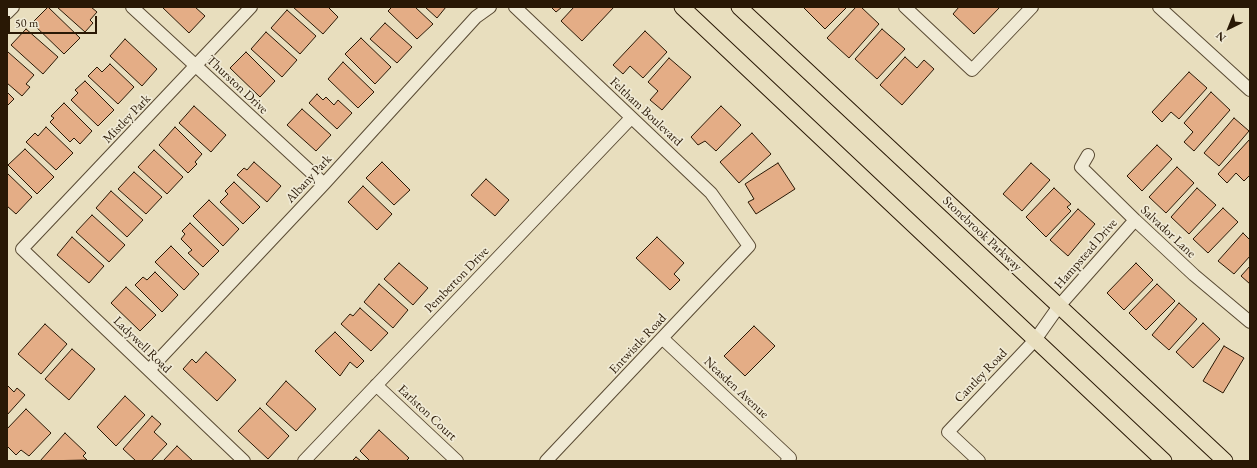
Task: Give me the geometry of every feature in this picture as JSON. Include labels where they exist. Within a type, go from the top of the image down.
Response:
[{"type":"main road","points":[[682,7],[1164,461]]},
{"type":"main road","name":"Stonebrook Parkway","points":[[739,7],[1225,461]]},
{"type":"street","points":[[7,13],[13,7]]},
{"type":"street","name":"Thurston Drive","points":[[132,7],[324,184]]},
{"type":"street","name":"Mistley Park","points":[[22,249],[251,7]]},
{"type":"street","name":"Albany Park","points":[[149,370],[324,184],[476,17],[490,7]]},
{"type":"street","name":"Feltham Boulevard","points":[[515,7],[711,193],[749,246]]},
{"type":"street","points":[[905,7],[972,70],[1032,7]]},
{"type":"street","points":[[1160,7],[1250,90]]},
{"type":"street","name":"Pemberton Drive","points":[[304,461],[632,118]]},
{"type":"street","name":"Salvador Lane","points":[[1088,155],[1082,167],[1135,220],[1198,279],[1250,322]]},
{"type":"street","name":"Hampstead Drive","points":[[1035,340],[1059,306],[1135,220]]},
{"type":"street","name":"Entwistle Road","points":[[546,461],[749,246]]},
{"type":"street","name":"Ladywell Road","points":[[22,249],[244,461]]},
{"type":"street","name":"Neasden Avenue","points":[[662,338],[788,459]]},
{"type":"street","name":"Cantley Road","points":[[979,461],[948,432],[1035,340]]},
{"type":"street","name":"Earlston Court","points":[[376,385],[457,461]]},
{"type":"building","points":[[48,7],[80,38],[64,54],[32,23]]},
{"type":"building","points":[[57,7],[91,7],[97,12],[90,20],[93,23],[85,32]]},
{"type":"building","points":[[162,7],[195,7],[205,16],[189,33]]},
{"type":"building","points":[[293,7],[328,7],[338,17],[323,34]]},
{"type":"building","points":[[392,7],[415,7],[433,24],[417,39],[388,11]]},
{"type":"building","points":[[425,7],[446,7],[437,18]]},
{"type":"building","points":[[551,7],[562,7],[556,12]]},
{"type":"building","points":[[574,7],[614,7],[582,41],[561,21]]},
{"type":"building","points":[[804,7],[847,7],[825,29]]},
{"type":"building","points":[[856,7],[861,7],[879,24],[849,58],[827,38]]},
{"type":"building","points":[[959,7],[1000,7],[974,34],[953,14]]},
{"type":"building","points":[[287,10],[316,36],[300,54],[271,28]]},
{"type":"building","points":[[385,23],[412,47],[397,63],[370,39]]},
{"type":"building","points":[[26,29],[58,57],[43,74],[11,45]]},
{"type":"building","points":[[882,29],[905,49],[877,79],[855,59]]},
{"type":"building","points":[[645,31],[667,52],[643,78],[630,66],[623,74],[613,65]]},
{"type":"building","points":[[266,32],[297,60],[282,77],[251,49]]},
{"type":"building","points":[[361,38],[391,67],[375,84],[345,54]]},
{"type":"building","points":[[125,39],[157,69],[142,86],[110,56]]},
{"type":"building","points":[[7,52],[34,75],[26,84],[30,87],[22,96],[7,83]]},
{"type":"building","points":[[246,52],[275,81],[260,97],[230,68]]},
{"type":"building","points":[[905,57],[917,68],[924,60],[934,69],[902,105],[880,85]]},
{"type":"building","points":[[669,58],[691,77],[662,110],[650,100],[658,91],[648,82]]},
{"type":"building","points":[[343,62],[374,92],[358,108],[328,79]]},
{"type":"building","points":[[110,64],[134,87],[118,104],[88,76],[97,67],[102,72]]},
{"type":"building","points":[[1189,72],[1207,88],[1179,119],[1171,112],[1162,122],[1152,112]]},
{"type":"building","points":[[85,81],[114,110],[98,126],[71,100],[78,93],[75,90]]},
{"type":"building","points":[[7,92],[14,99],[7,106]]},
{"type":"building","points":[[1211,92],[1230,110],[1194,151],[1184,142],[1193,132],[1184,123]]},
{"type":"building","points":[[317,94],[323,100],[326,97],[334,105],[338,100],[352,113],[337,129],[309,103]]},
{"type":"building","points":[[64,103],[92,131],[80,144],[74,138],[70,142],[50,122],[54,118],[51,116]]},
{"type":"building","points":[[194,106],[226,135],[211,152],[179,123]]},
{"type":"building","points":[[721,106],[741,125],[716,151],[705,141],[698,145],[691,137]]},
{"type":"building","points":[[302,109],[331,135],[316,151],[287,125]]},
{"type":"building","points":[[1234,118],[1249,131],[1219,166],[1204,153]]},
{"type":"building","points":[[46,127],[73,153],[56,170],[26,142],[35,133],[38,136]]},
{"type":"building","points":[[175,127],[202,154],[195,162],[197,164],[188,173],[159,145]]},
{"type":"building","points":[[752,133],[771,154],[739,183],[720,162]]},
{"type":"building","points":[[1250,139],[1250,175],[1244,181],[1236,173],[1227,183],[1218,174]]},
{"type":"building","points":[[1157,145],[1172,159],[1142,191],[1127,176]]},
{"type":"building","points":[[25,149],[54,177],[37,194],[8,165]]},
{"type":"building","points":[[154,150],[183,177],[167,194],[138,167]]},
{"type":"building","points":[[254,162],[281,186],[267,202],[237,175],[244,168],[247,170]]},
{"type":"building","points":[[382,162],[410,190],[394,205],[366,178]]},
{"type":"building","points":[[778,163],[795,189],[756,214],[748,202],[754,199],[745,184]]},
{"type":"building","points":[[1031,163],[1050,180],[1022,211],[1003,194]]},
{"type":"building","points":[[1177,167],[1194,183],[1166,213],[1149,197]]},
{"type":"building","points":[[134,172],[162,197],[146,214],[118,189]]},
{"type":"building","points":[[7,173],[32,197],[16,214],[7,206]]},
{"type":"building","points":[[486,179],[509,200],[495,216],[471,195]]},
{"type":"building","points":[[234,182],[260,207],[243,224],[220,202],[228,194],[225,191]]},
{"type":"building","points":[[363,186],[392,214],[377,230],[348,202]]},
{"type":"building","points":[[1054,188],[1071,204],[1067,207],[1071,211],[1046,237],[1026,217]]},
{"type":"building","points":[[1197,188],[1216,205],[1189,234],[1171,217]]},
{"type":"building","points":[[111,191],[143,220],[127,237],[96,208]]},
{"type":"building","points":[[209,200],[239,229],[223,246],[193,216]]},
{"type":"building","points":[[1223,208],[1238,222],[1208,253],[1193,239]]},
{"type":"building","points":[[1078,209],[1095,224],[1068,256],[1050,240]]},
{"type":"building","points":[[92,215],[125,245],[109,262],[76,232]]},
{"type":"building","points":[[190,223],[219,251],[203,267],[188,253],[192,250],[181,239],[185,234],[182,231]]},
{"type":"building","points":[[1243,233],[1250,240],[1250,256],[1234,274],[1218,261]]},
{"type":"building","points":[[72,237],[104,266],[89,283],[57,255]]},
{"type":"building","points":[[657,237],[684,263],[674,274],[680,280],[670,290],[636,258]]},
{"type":"building","points":[[171,246],[199,274],[184,290],[155,262]]},
{"type":"building","points":[[399,263],[428,288],[413,305],[384,279]]},
{"type":"building","points":[[1136,263],[1153,280],[1124,310],[1107,293]]},
{"type":"building","points":[[1250,266],[1250,284],[1241,276]]},
{"type":"building","points":[[155,272],[178,295],[162,312],[135,285],[143,277],[147,280]]},
{"type":"building","points":[[379,284],[408,310],[393,328],[364,302]]},
{"type":"building","points":[[1157,284],[1175,301],[1146,330],[1129,313]]},
{"type":"building","points":[[126,287],[156,315],[140,331],[111,303]]},
{"type":"building","points":[[1179,303],[1197,319],[1169,350],[1152,335]]},
{"type":"building","points":[[360,308],[388,333],[371,351],[341,324],[350,314],[353,316]]},
{"type":"building","points":[[1203,323],[1220,339],[1193,368],[1176,352]]},
{"type":"building","points":[[45,324],[67,344],[41,374],[18,354]]},
{"type":"building","points":[[754,326],[775,346],[745,376],[724,356]]},
{"type":"building","points":[[335,332],[364,361],[357,368],[350,362],[340,376],[315,351]]},
{"type":"building","points":[[1224,346],[1244,358],[1223,393],[1203,381]]},
{"type":"building","points":[[72,349],[95,369],[69,400],[45,379]]},
{"type":"building","points":[[206,352],[236,380],[217,401],[183,369],[192,359],[196,363]]},
{"type":"building","points":[[286,381],[316,409],[296,431],[266,404]]},
{"type":"building","points":[[7,385],[14,392],[17,388],[25,395],[7,415]]},
{"type":"building","points":[[125,396],[145,415],[116,446],[97,427]]},
{"type":"building","points":[[260,408],[289,436],[268,459],[238,431]]},
{"type":"building","points":[[26,409],[51,433],[29,456],[21,450],[16,455],[7,446],[7,429]]},
{"type":"building","points":[[152,416],[161,424],[154,432],[167,444],[151,461],[136,461],[123,449]]},
{"type":"building","points":[[379,430],[409,458],[406,461],[370,461],[360,451]]},
{"type":"building","points":[[65,433],[86,453],[83,456],[87,460],[40,461]]},
{"type":"building","points":[[177,446],[193,461],[163,461]]},
{"type":"building","points":[[356,457],[361,461],[352,461]]}]
